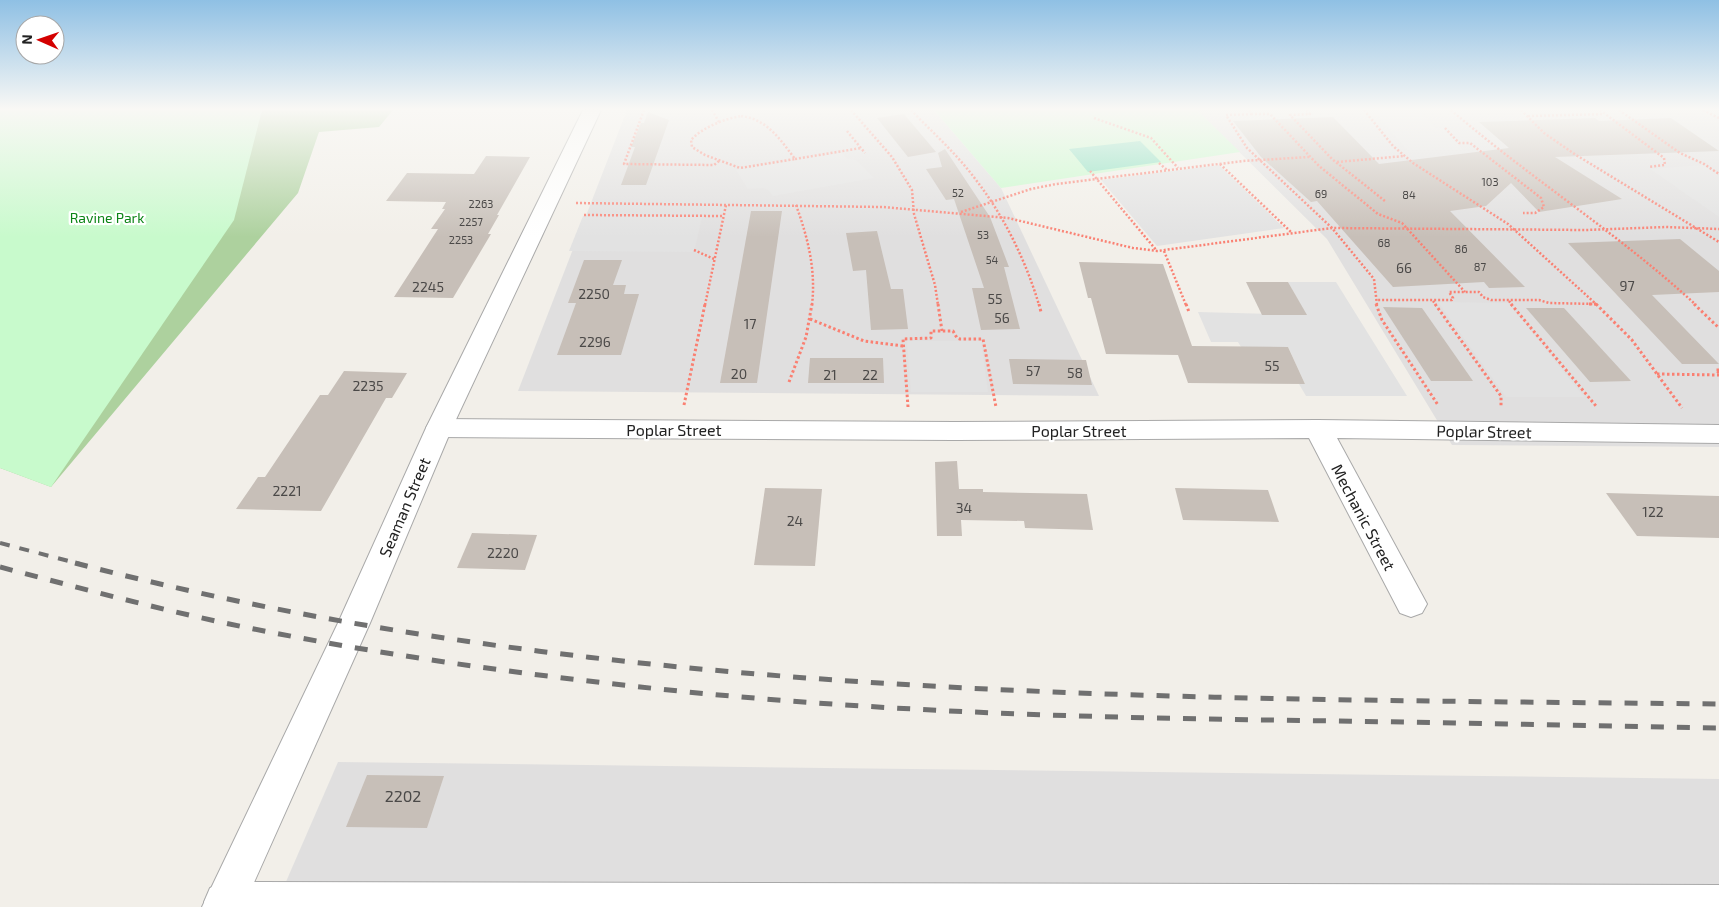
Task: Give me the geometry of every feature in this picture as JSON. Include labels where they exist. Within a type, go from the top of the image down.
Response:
[{"type":"street","name":"Seaman Street","points":[[223,905],[354,623],[439,428],[572,152]]},
{"type":"street","name":"Poplar Street","points":[[439,428],[945,431],[1318,429],[1719,434]]},
{"type":"street","name":"Mechanic Street","points":[[1318,429],[1411,604]]},
{"type":"street","points":[[223,905],[1719,906]]},
{"type":"path","points":[[628,152],[624,164],[714,165],[720,161]]},
{"type":"path","points":[[700,152],[740,168],[835,152]]},
{"type":"path","points":[[790,152],[795,159]]},
{"type":"path","points":[[887,152],[898,166],[912,190],[913,210],[935,285],[942,331]]},
{"type":"path","points":[[952,152],[965,166],[991,202],[1020,254],[1032,282],[1041,312]]},
{"type":"path","points":[[1164,152],[1179,169]]},
{"type":"path","points":[[1252,152],[1332,228],[1374,279],[1377,310],[1382,320],[1438,405]]},
{"type":"path","points":[[1306,152],[1378,214],[1402,223],[1465,292]]},
{"type":"path","points":[[1327,152],[1384,201]]},
{"type":"path","points":[[1400,152],[1425,172],[1494,214],[1514,229],[1596,304],[1632,340],[1687,414]]},
{"type":"path","points":[[1482,152],[1541,198],[1544,207],[1535,212],[1523,213]]},
{"type":"path","points":[[1501,152],[1606,229],[1719,328]]},
{"type":"path","points":[[1572,152],[1719,242]]},
{"type":"path","points":[[1649,167],[1665,165],[1664,158],[1656,152]]},
{"type":"path","points":[[1679,152],[1704,164],[1719,174]]},
{"type":"path","points":[[1336,162],[1404,156]]},
{"type":"path","points":[[958,213],[1043,186],[1219,164],[1310,157]]},
{"type":"path","points":[[1159,162],[1167,170]]},
{"type":"path","points":[[1219,164],[1292,232]]},
{"type":"path","points":[[1090,172],[1157,251]]},
{"type":"path","points":[[573,203],[884,206],[999,217],[1033,223],[1132,248],[1157,251],[1332,228],[1606,229],[1666,227],[1719,229]]},
{"type":"path","points":[[684,408],[726,205]]},
{"type":"path","points":[[789,382],[801,353],[810,319],[814,290],[812,258],[806,229],[796,205]]},
{"type":"path","points":[[584,215],[723,216]]},
{"type":"path","points":[[694,250],[714,259]]},
{"type":"path","points":[[1164,251],[1189,312]]},
{"type":"path","points":[[1377,300],[1452,300],[1453,298],[1449,292],[1479,292],[1483,297],[1491,300],[1539,300],[1549,303],[1596,304]]},
{"type":"path","points":[[1432,300],[1501,396],[1501,413]]},
{"type":"path","points":[[1509,300],[1601,413]]},
{"type":"path","points":[[810,319],[864,341],[903,346]]},
{"type":"path","points":[[1711,320],[1719,320]]},
{"type":"path","points":[[909,410],[903,339],[927,339],[931,338],[931,331],[954,331],[957,338],[960,339],[983,339],[997,410]]},
{"type":"path","points":[[1656,374],[1719,372]]},
{"type":"shaded area","points":[[611,152],[970,152],[1001,188],[1099,396],[518,391]]},
{"type":"shaded area","points":[[1240,152],[1719,152],[1719,447],[1452,445],[1327,239]]},
{"type":"shaded area","points":[[842,153],[847,159],[856,160],[874,178],[773,196],[764,188],[748,189],[736,170]]},
{"type":"shaded area","points":[[1219,165],[1284,228],[1157,246],[1101,180]]},
{"type":"shaded area","points":[[1704,165],[1719,175],[1719,217],[1650,169]]},
{"type":"shaded area","points":[[583,216],[702,217],[694,252],[569,251]]},
{"type":"shaded area","points":[[1288,282],[1336,282],[1407,396],[1306,396],[1299,384],[1305,384],[1288,347],[1241,347],[1238,342],[1211,342],[1198,312],[1306,315]]},
{"type":"shaded area","points":[[1438,302],[1508,303],[1584,397],[1506,397]]},
{"type":"shaded area","points":[[907,341],[981,341],[988,392],[911,392]]},
{"type":"shaded area","points":[[338,762],[1719,779],[1719,907],[275,907]]},
{"type":"green space","name":"Ravine Park","points":[[0,152],[251,152],[234,220],[51,487],[0,468]]},
{"type":"green space","name":"Ravine Park","points":[[83,152],[312,152],[298,193],[51,487],[0,468],[0,284]]},
{"type":"green space","points":[[970,152],[1238,152],[1001,188]]},
{"type":"green space","points":[[1072,152],[1151,152],[1161,162],[1088,172]]},
{"type":"building","points":[[633,152],[658,152],[646,185],[621,185]]},
{"type":"building","points":[[904,152],[934,152],[908,157]]},
{"type":"building","points":[[947,152],[990,217],[1009,267],[1004,267],[1020,329],[981,330],[972,288],[984,288],[954,199],[946,200],[926,169],[942,167],[938,153]]},
{"type":"building","points":[[1257,152],[1368,152],[1379,164],[1474,152],[1683,152],[1555,157],[1622,199],[1539,212],[1511,183],[1486,206],[1450,211],[1525,287],[1489,288],[1484,282],[1393,287],[1317,201],[1311,202]]},
{"type":"building","points":[[486,156],[530,157],[497,215],[499,215],[488,234],[491,234],[453,298],[394,297],[438,229],[431,229],[445,209],[442,209],[446,202],[386,201],[407,173],[474,174]]},
{"type":"building","points":[[751,211],[782,211],[757,383],[720,383]]},
{"type":"building","points":[[877,231],[891,289],[903,289],[908,329],[871,330],[866,270],[853,271],[846,233]]},
{"type":"building","points":[[1680,239],[1719,271],[1719,292],[1652,295],[1719,364],[1682,364],[1568,243]]},
{"type":"building","points":[[584,260],[622,260],[613,285],[626,285],[624,294],[639,294],[621,355],[557,355],[576,303],[568,303]]},
{"type":"building","points":[[1079,262],[1163,264],[1192,346],[1288,347],[1305,384],[1188,383],[1178,355],[1106,354],[1091,298],[1088,298]]},
{"type":"building","points":[[1246,282],[1288,282],[1307,315],[1262,315]]},
{"type":"building","points":[[1383,307],[1422,308],[1473,381],[1431,381]]},
{"type":"building","points":[[1526,308],[1564,308],[1631,381],[1590,382]]},
{"type":"building","points":[[810,358],[883,358],[884,383],[808,383]]},
{"type":"building","points":[[1009,359],[1086,360],[1092,385],[1013,384]]},
{"type":"building","points":[[344,371],[407,373],[392,398],[386,398],[321,511],[236,509],[258,477],[265,477],[320,395],[328,395]]},
{"type":"building","points":[[957,461],[959,489],[983,489],[983,492],[1087,494],[1093,530],[1025,528],[1024,521],[961,520],[962,536],[937,536],[935,462]]},
{"type":"building","points":[[765,488],[822,489],[815,566],[754,565]]},
{"type":"building","points":[[1175,488],[1268,490],[1279,522],[1183,520]]},
{"type":"building","points":[[1606,493],[1719,496],[1719,538],[1637,536]]},
{"type":"building","points":[[472,533],[537,535],[525,570],[457,568]]},
{"type":"building","points":[[367,775],[444,776],[427,828],[346,827]]},
{"type":"railway","points":[[0,543],[80,564]]},
{"type":"railway","points":[[75,563],[277,609],[481,643],[686,668],[892,684],[1098,694],[1305,699],[1719,704]]},
{"type":"railway","points":[[0,567],[190,615],[348,646],[442,662],[537,675],[711,694],[870,707],[1028,714],[1187,719],[1719,728]]}]
